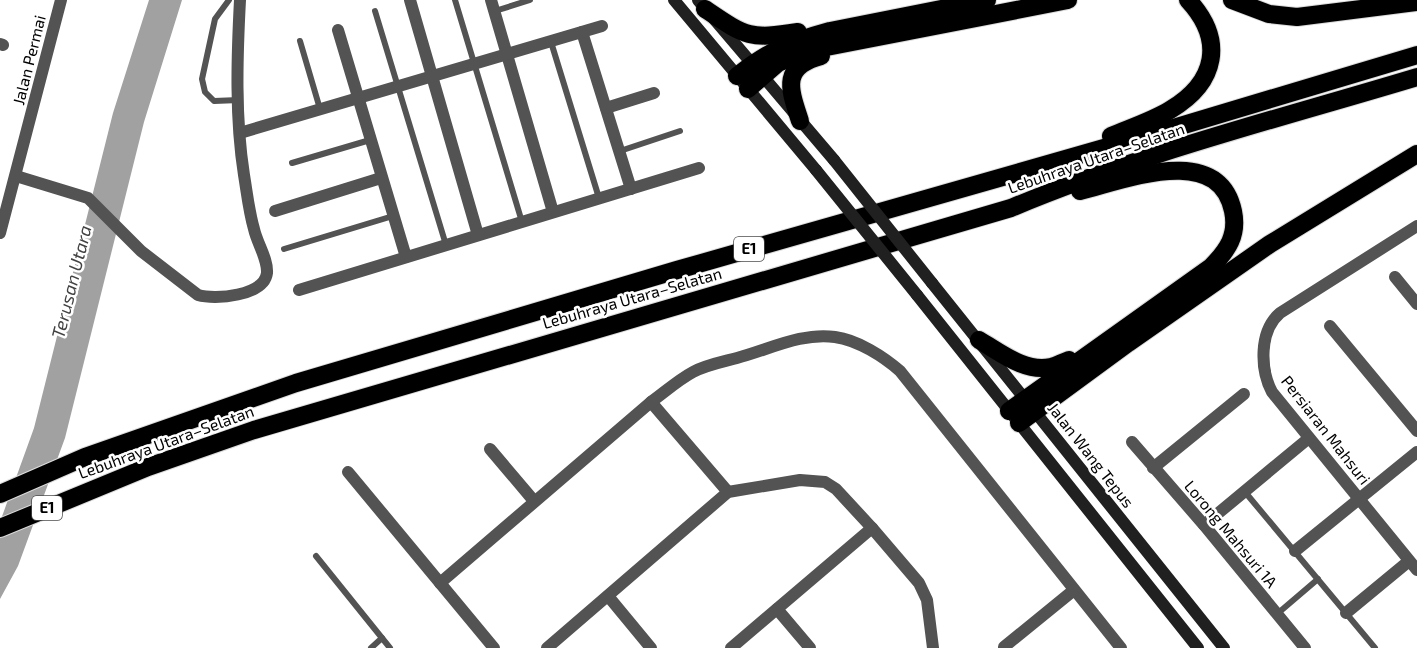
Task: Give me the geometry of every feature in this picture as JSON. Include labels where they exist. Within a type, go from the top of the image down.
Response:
[{"type":"highway","points":[[800,121],[790,84],[793,74],[804,63],[920,21],[987,0]]},
{"type":"highway","points":[[743,82],[784,45],[830,31],[1068,0]]},
{"type":"highway","points":[[1043,164],[1169,111],[1195,90],[1206,74],[1212,52],[1210,34],[1202,15],[1188,0]]},
{"type":"highway","points":[[1232,0],[1269,14],[1298,17],[1417,2]]},
{"type":"highway","points":[[702,4],[735,29],[751,35],[768,37],[920,21]]},
{"type":"highway","name":"Lebuhraya Utara–Selatan","points":[[0,494],[85,457],[296,383],[1417,55]]},
{"type":"highway","name":"Lebuhraya Utara–Selatan","points":[[0,528],[94,488],[254,430],[1011,208],[1065,186],[1159,154],[1417,77]]},
{"type":"highway","points":[[1014,417],[1270,243],[1417,154]]},
{"type":"highway","points":[[980,340],[1016,362],[1050,368],[1119,331],[1211,267],[1230,245],[1234,234],[1235,220],[1231,202],[1217,181],[1203,173],[1182,170],[1161,171],[1011,208]]},
{"type":"highway","points":[[1031,405],[1119,331]]},
{"type":"main road","points":[[674,0],[816,170],[1198,648]]},
{"type":"main road","name":"Jalan Wang Tepus","points":[[702,4],[834,160],[980,340],[1224,648]]},
{"type":"street","name":"Jalan Permai","points":[[0,233],[61,0]]},
{"type":"street","points":[[16,176],[87,198],[129,241],[198,295],[209,298],[246,292],[259,287],[267,274],[266,263],[250,213],[240,133],[238,45],[240,0]]},
{"type":"street","points":[[410,0],[434,76],[478,235]]},
{"type":"street","points":[[493,6],[553,212]]},
{"type":"street","points":[[240,133],[602,26]]},
{"type":"street","points":[[338,30],[406,257]]},
{"type":"street","points":[[582,32],[631,189]]},
{"type":"street","points":[[606,108],[654,93]]},
{"type":"street","points":[[299,290],[699,168]]},
{"type":"street","points":[[275,211],[381,178]]},
{"type":"street","name":"Persiaran Mahsuri","points":[[1413,565],[1272,392],[1267,382],[1264,364],[1266,338],[1270,324],[1280,313],[1417,226]]},
{"type":"street","points":[[1395,277],[1417,304]]},
{"type":"street","points":[[1330,326],[1417,432]]},
{"type":"street","points":[[440,583],[651,402],[696,371],[800,339],[839,337],[882,356],[900,371],[1121,648]]},
{"type":"street","points":[[1154,468],[1244,394]]},
{"type":"street","points":[[651,402],[728,492]]},
{"type":"street","points":[[1204,525],[1309,438]]},
{"type":"street","name":"Lorong Mahsuri 1A","points":[[1132,441],[1305,648]]},
{"type":"street","points":[[490,449],[534,501]]},
{"type":"street","points":[[1295,551],[1417,452]]},
{"type":"street","points":[[348,472],[494,648]]},
{"type":"street","points":[[547,648],[728,492],[800,480],[825,482],[836,489],[919,583],[927,600],[933,648]]},
{"type":"street","points":[[731,648],[872,528]]},
{"type":"street","points":[[1346,613],[1413,565]]},
{"type":"street","points":[[1004,647],[1074,590]]},
{"type":"street","points":[[608,596],[651,648]]},
{"type":"street","points":[[777,609],[810,648]]},
{"type":"lane","points":[[229,0],[215,19],[202,79],[205,92],[214,101],[239,100]]},
{"type":"lane","points":[[455,0],[522,222]]},
{"type":"lane","points":[[493,6],[530,0]]},
{"type":"lane","points":[[375,11],[446,245]]},
{"type":"lane","points":[[300,41],[320,110]]},
{"type":"lane","points":[[551,41],[599,199]]},
{"type":"lane","points":[[619,151],[680,131]]},
{"type":"lane","points":[[292,163],[370,140]]},
{"type":"lane","points":[[284,249],[393,216]]},
{"type":"lane","points":[[1245,491],[1375,648]]},
{"type":"lane","points":[[316,556],[390,648]]},
{"type":"lane","points":[[1277,615],[1318,579]]},
{"type":"lane","points":[[371,648],[382,638]]},
{"type":"water","name":"Terusan Utara","points":[[149,0],[182,0],[144,122],[65,438],[18,566],[0,599],[0,522],[34,428],[113,113]]}]
